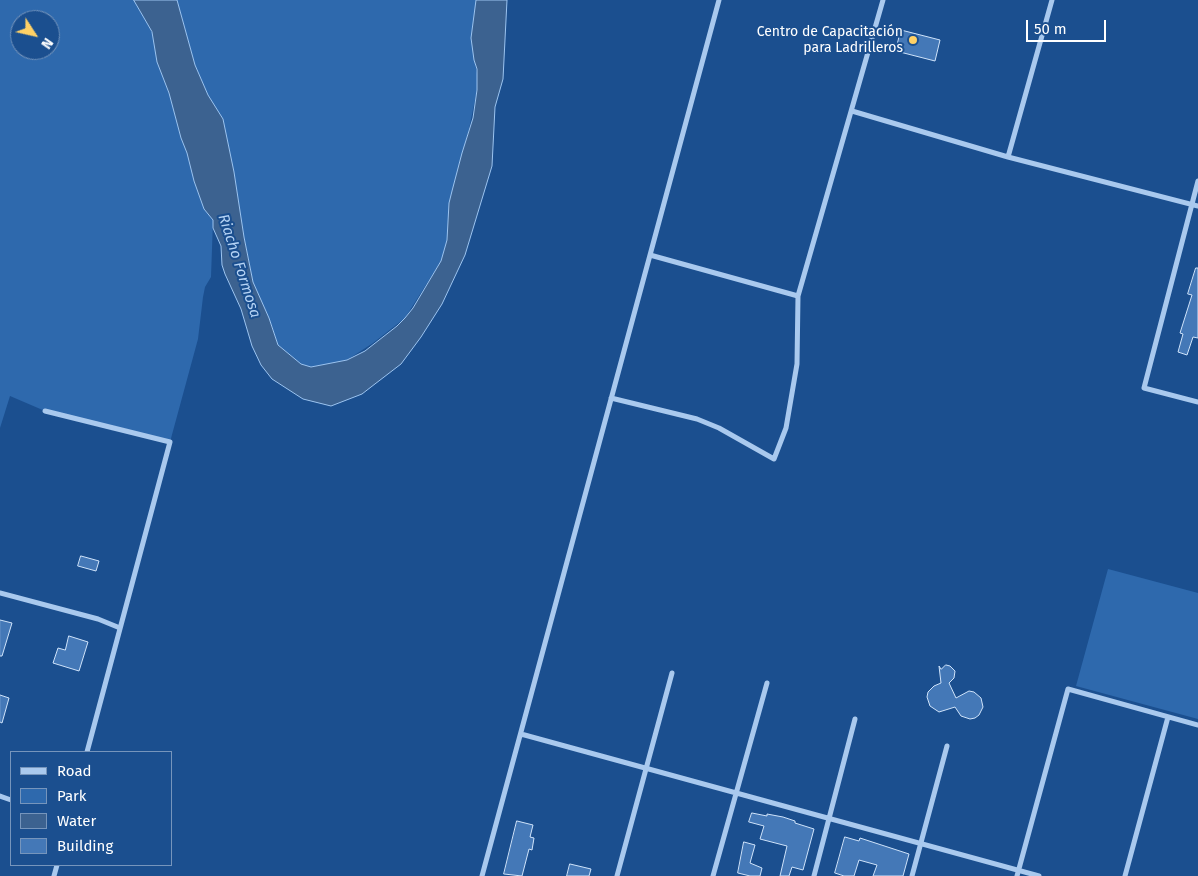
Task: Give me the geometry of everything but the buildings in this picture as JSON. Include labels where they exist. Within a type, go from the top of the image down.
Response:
[{"type":"street","points":[[482,876],[719,0]]},
{"type":"street","points":[[612,398],[697,419],[718,428],[774,459],[786,428],[797,364],[798,296],[883,0]]},
{"type":"street","points":[[1008,157],[1052,0]]},
{"type":"street","points":[[852,110],[1008,157],[1195,206]]},
{"type":"street","points":[[1198,181],[1195,206],[1144,388],[1198,402]]},
{"type":"street","points":[[650,255],[798,296]]},
{"type":"street","points":[[45,411],[170,442],[87,751]]},
{"type":"street","points":[[0,592],[120,628]]},
{"type":"street","points":[[617,876],[672,673]]},
{"type":"street","points":[[713,876],[767,683]]},
{"type":"street","points":[[1017,873],[1068,689],[1198,725]]},
{"type":"street","points":[[1125,876],[1168,716]]},
{"type":"street","points":[[814,876],[855,719]]},
{"type":"street","points":[[521,734],[920,844],[1017,873],[1038,876]]},
{"type":"street","points":[[912,876],[947,746]]},
{"type":"green space","points":[[0,0],[134,0],[152,32],[157,62],[169,93],[194,181],[204,209],[213,220],[211,277],[205,287],[198,339],[170,442],[45,411],[10,396],[0,428]]},
{"type":"green space","points":[[177,0],[476,0],[471,38],[478,80],[477,90],[469,129],[449,203],[447,240],[441,261],[405,318],[347,360],[311,367],[301,364],[278,345],[253,282],[223,120],[208,95],[195,65]]},
{"type":"green space","points":[[1108,569],[1198,593],[1198,719],[1076,686]]},
{"type":"water","name":"Riacho Formosa","points":[[134,0],[177,0],[195,65],[208,95],[223,119],[253,282],[269,318],[278,345],[301,364],[311,367],[347,360],[365,351],[397,326],[413,308],[441,261],[447,240],[449,203],[473,118],[477,90],[477,69],[471,38],[476,0],[507,0],[503,79],[495,107],[492,166],[465,255],[442,304],[401,364],[362,394],[331,406],[303,399],[272,379],[261,365],[252,346],[241,309],[222,265],[221,246],[213,228],[213,220],[204,209],[194,181],[169,93],[157,62],[152,32]]},
{"type":"place","name":"Centro de Capacitación para Ladrilleros","points":[[913,40]]}]
